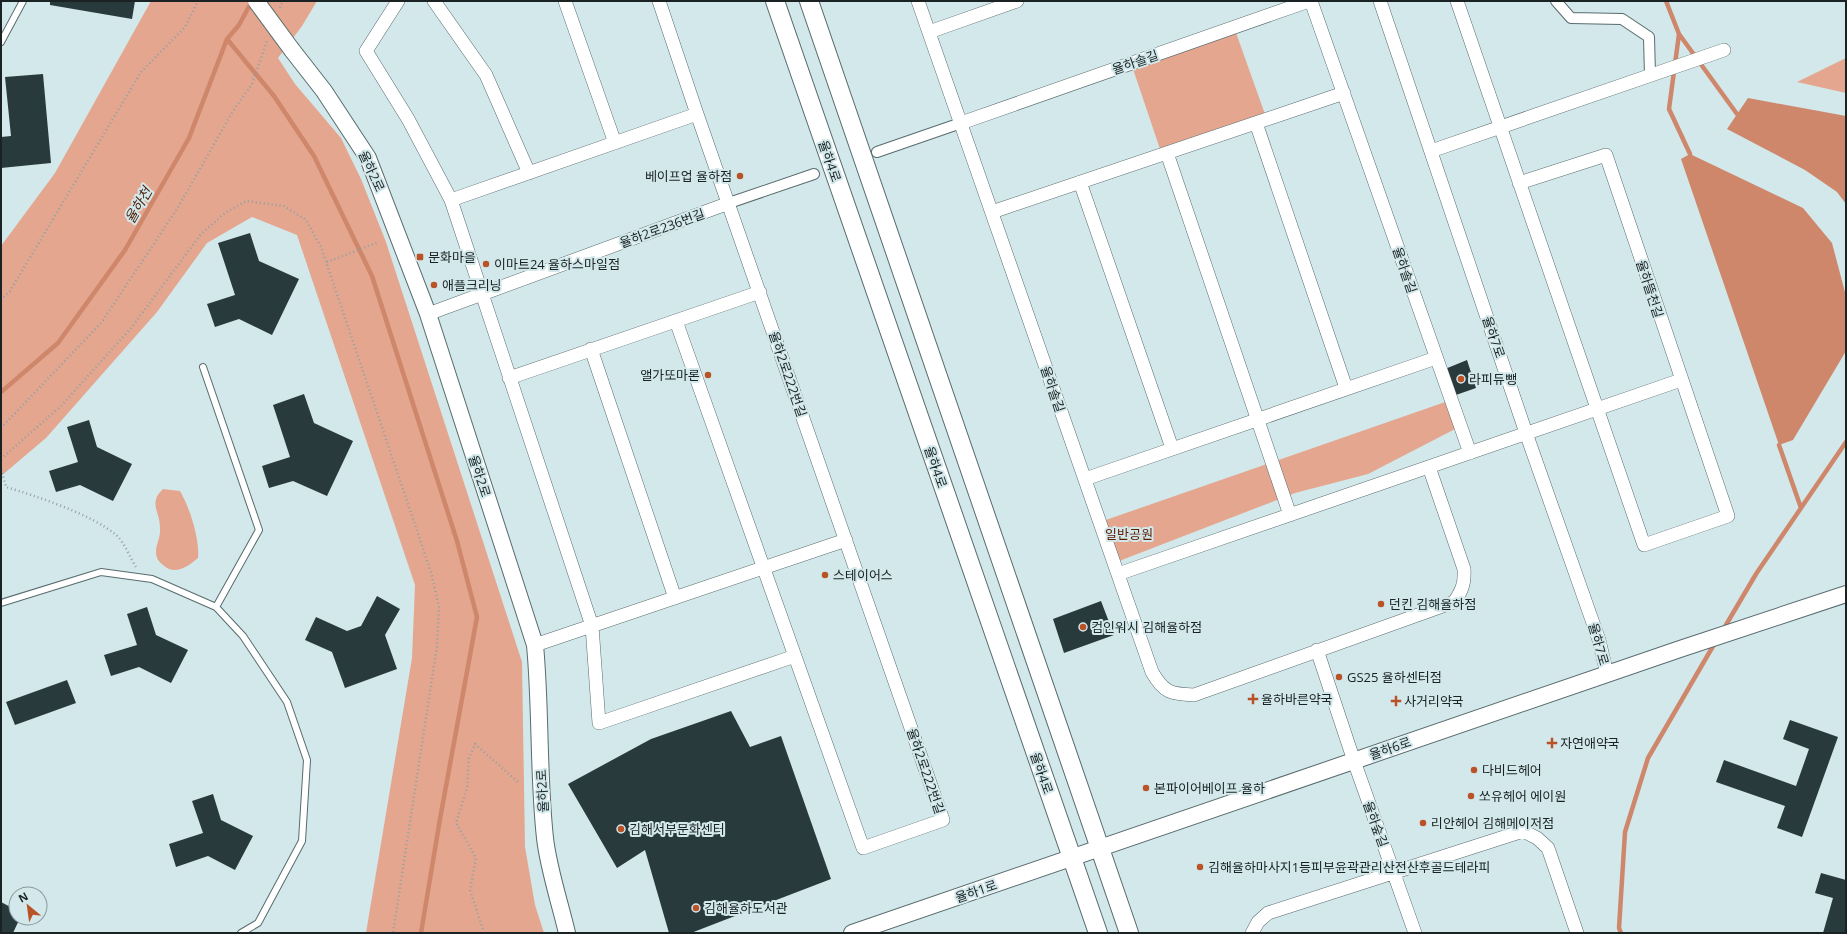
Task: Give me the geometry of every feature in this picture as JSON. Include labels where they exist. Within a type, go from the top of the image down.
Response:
[{"type":"main road","name":"율하4로","points":[[775,1],[1098,933]]},
{"type":"main road","points":[[810,1],[1129,933]]},
{"type":"street","name":"율하2로","points":[[256,1],[324,90],[368,158],[428,314],[535,645],[538,677],[541,782],[545,839],[567,933]]},
{"type":"street","points":[[398,1],[366,51],[408,119],[451,200],[592,626],[599,723],[795,656]]},
{"type":"street","points":[[434,1],[486,76],[529,173]]},
{"type":"street","points":[[565,1],[615,143]]},
{"type":"street","points":[[659,1],[729,203],[814,174]]},
{"type":"street","name":"율하솔길","points":[[918,1],[1152,672],[1164,689],[1172,694],[1194,694],[1454,602],[1461,591],[1465,580],[1464,569],[1429,467]]},
{"type":"street","points":[[929,32],[1016,1]]},
{"type":"street","name":"율하솔길","points":[[961,123],[1310,1],[1344,93],[1470,453]]},
{"type":"street","name":"율하7로","points":[[1380,1],[1526,433],[1599,640],[1607,674]]},
{"type":"street","points":[[1456,1],[1519,182]]},
{"type":"street","points":[[1556,1],[1571,18],[1622,19],[1649,37],[1650,75]]},
{"type":"street","points":[[1431,151],[1724,50]]},
{"type":"street","points":[[992,212],[1344,93]]},
{"type":"street","points":[[451,200],[697,114]]},
{"type":"street","points":[[1256,122],[1346,388]]},
{"type":"street","points":[[877,152],[961,123]]},
{"type":"street","points":[[1167,153],[1290,515]]},
{"type":"street","name":"율하뜰천길","points":[[1606,155],[1681,380],[1728,516],[1644,545],[1519,182],[1606,155]]},
{"type":"street","points":[[1080,182],[1172,448]]},
{"type":"street","name":"율하2로236번길","points":[[428,314],[729,203]]},
{"type":"street","name":"율하2로222번길","points":[[676,321],[863,848],[942,820],[729,203]]},
{"type":"street","points":[[509,378],[760,292]]},
{"type":"street","points":[[591,349],[675,598]]},
{"type":"street","points":[[1084,479],[1436,358]]},
{"type":"street","points":[[1118,574],[1681,380]]},
{"type":"street","points":[[535,645],[846,540]]},
{"type":"street","name":"율하6로","points":[[1100,848],[1680,648],[1846,594]]},
{"type":"street","name":"율하숲길","points":[[1317,650],[1354,761],[1415,933]]},
{"type":"street","points":[[1252,933],[1258,922],[1268,913],[1524,831],[1537,838],[1548,848],[1576,933]]},
{"type":"street","name":"율하1로","points":[[852,933],[1100,848]]},
{"type":"lane","points":[[1,42],[23,1]]},
{"type":"lane","points":[[203,367],[259,530],[216,607]]},
{"type":"lane","points":[[1,603],[101,572],[142,577],[152,579],[216,607],[243,636],[287,702],[307,760],[302,841],[258,923],[241,933]]},
{"type":"path","points":[[1,300],[10,291],[141,72],[185,27],[198,1]]},
{"type":"path","points":[[1,428],[102,323],[177,209],[233,111],[252,84],[259,61]]},
{"type":"path","points":[[1,459],[61,406],[131,328],[201,234],[225,213],[246,201],[284,206],[306,220],[321,247],[327,262],[432,572],[439,607],[438,646],[393,933]]},
{"type":"path","points":[[327,262],[379,242]]},
{"type":"path","points":[[1,469],[6,487],[35,496],[97,522],[118,536],[142,577]]},
{"type":"path","points":[[484,933],[470,890],[476,858],[456,823],[466,788],[469,758],[475,744],[519,783]]},
{"type":"green space","points":[[151,1],[317,1],[302,26],[278,58],[295,84],[341,138],[361,179],[386,242],[522,662],[525,847],[535,905],[544,933],[366,933],[412,658],[415,585],[297,235],[252,217],[207,243],[157,312],[46,438],[1,476],[1,246],[55,173]]},
{"type":"green space","points":[[1235,30],[1266,117],[1161,152],[1132,66]]},
{"type":"green space","points":[[1846,58],[1846,93],[1797,82]]},
{"type":"green space","name":"일반공원","points":[[1451,400],[1461,426],[1368,474],[1295,493],[1114,563],[1100,522]]},
{"type":"green space","points":[[163,489],[180,491],[191,515],[196,533],[198,558],[185,567],[176,570],[167,568],[160,563],[156,554],[160,522],[155,503]]},
{"type":"shaded area","points":[[1748,98],[1846,116],[1846,204],[1837,192],[1805,170],[1727,129]]},
{"type":"shaded area","points":[[1690,154],[1803,208],[1832,243],[1846,296],[1846,351],[1793,440],[1779,445],[1681,159]]},
{"type":"building","points":[[50,1],[135,1],[132,19],[50,5]]},
{"type":"building","points":[[43,74],[51,163],[1,168],[1,137],[11,136],[5,77]]},
{"type":"building","points":[[250,233],[259,261],[299,279],[272,335],[239,319],[215,327],[207,304],[235,295],[218,243]]},
{"type":"building","name":"라피듀뺑","points":[[1467,360],[1476,388],[1453,396],[1445,369]]},
{"type":"building","points":[[304,394],[314,423],[353,441],[327,496],[293,481],[269,488],[262,466],[290,457],[273,405]]},
{"type":"building","points":[[89,420],[97,447],[132,464],[113,501],[80,485],[56,492],[49,471],[78,462],[67,427]]},
{"type":"building","points":[[377,596],[400,609],[385,635],[397,669],[345,688],[332,652],[305,640],[316,617],[347,631],[361,626]]},
{"type":"building","name":"컴인워시 김해율하점","points":[[1101,601],[1114,635],[1064,653],[1053,619]]},
{"type":"building","points":[[147,607],[156,635],[188,650],[171,683],[139,667],[111,676],[104,655],[137,645],[127,614]]},
{"type":"building","points":[[67,680],[76,703],[15,725],[6,702]]},
{"type":"building","points":[[731,711],[750,747],[781,736],[831,879],[691,933],[669,933],[645,850],[617,868],[568,784],[651,739]]},
{"type":"building","points":[[1790,720],[1838,737],[1802,837],[1777,828],[1785,806],[1716,782],[1724,760],[1796,786],[1809,749],[1783,739]]},
{"type":"building","points":[[213,794],[221,820],[253,836],[235,870],[208,856],[176,867],[169,844],[203,833],[192,801]]},
{"type":"building","points":[[1821,873],[1846,880],[1845,933],[1823,933],[1833,898],[1815,893]]},
{"type":"building","points":[[1,902],[8,906],[8,926],[16,926],[13,933],[1,933]]},
{"type":"waterway","name":"율하천","points":[[1,392],[58,343],[125,250],[189,138],[227,39],[239,25],[252,1]]},
{"type":"waterway","points":[[1666,1],[1679,34],[1737,114]]},
{"type":"waterway","points":[[1679,34],[1669,109],[1690,154]]},
{"type":"waterway","points":[[227,39],[274,96],[314,156],[372,276],[457,541],[477,617],[421,933]]},
{"type":"waterway","points":[[1723,630],[1756,574],[1846,442]]},
{"type":"waterway","points":[[1779,445],[1801,508]]},
{"type":"waterway","points":[[1621,933],[1619,928],[1625,832],[1648,758],[1716,641]]},
{"type":"place","name":"베이프업 율하점","points":[[740,176]]},
{"type":"place","name":"문화마을","points":[[420,257]]},
{"type":"place","name":"이마트24 율하스마일점","points":[[486,264]]},
{"type":"place","name":"애플크리닝","points":[[434,285]]},
{"type":"place","name":"앨가또마론","points":[[708,375]]},
{"type":"place","name":"라피듀뺑","points":[[1461,379]]},
{"type":"place","name":"스테이어스","points":[[825,575]]},
{"type":"place","name":"던킨 김해율하점","points":[[1381,604]]},
{"type":"place","name":"컴인워시 김해율하점","points":[[1083,627]]},
{"type":"place","name":"GS25 율하센터점","points":[[1339,677]]},
{"type":"place","name":"율하바른약국","points":[[1253,699]]},
{"type":"place","name":"사거리약국","points":[[1396,701]]},
{"type":"place","name":"자연애약국","points":[[1552,743]]},
{"type":"place","name":"다비드헤어","points":[[1474,770]]},
{"type":"place","name":"본파이어베이프 율하","points":[[1146,788]]},
{"type":"place","name":"쏘유헤어 에이원","points":[[1471,796]]},
{"type":"place","name":"리안헤어 김해메이저점","points":[[1423,823]]},
{"type":"place","name":"김해서부문화센터","points":[[621,829]]},
{"type":"place","name":"김해율하마사지1등피부윤곽관리산전산후골드테라피","points":[[1200,867]]},
{"type":"place","name":"김해율하도서관","points":[[696,908]]}]
